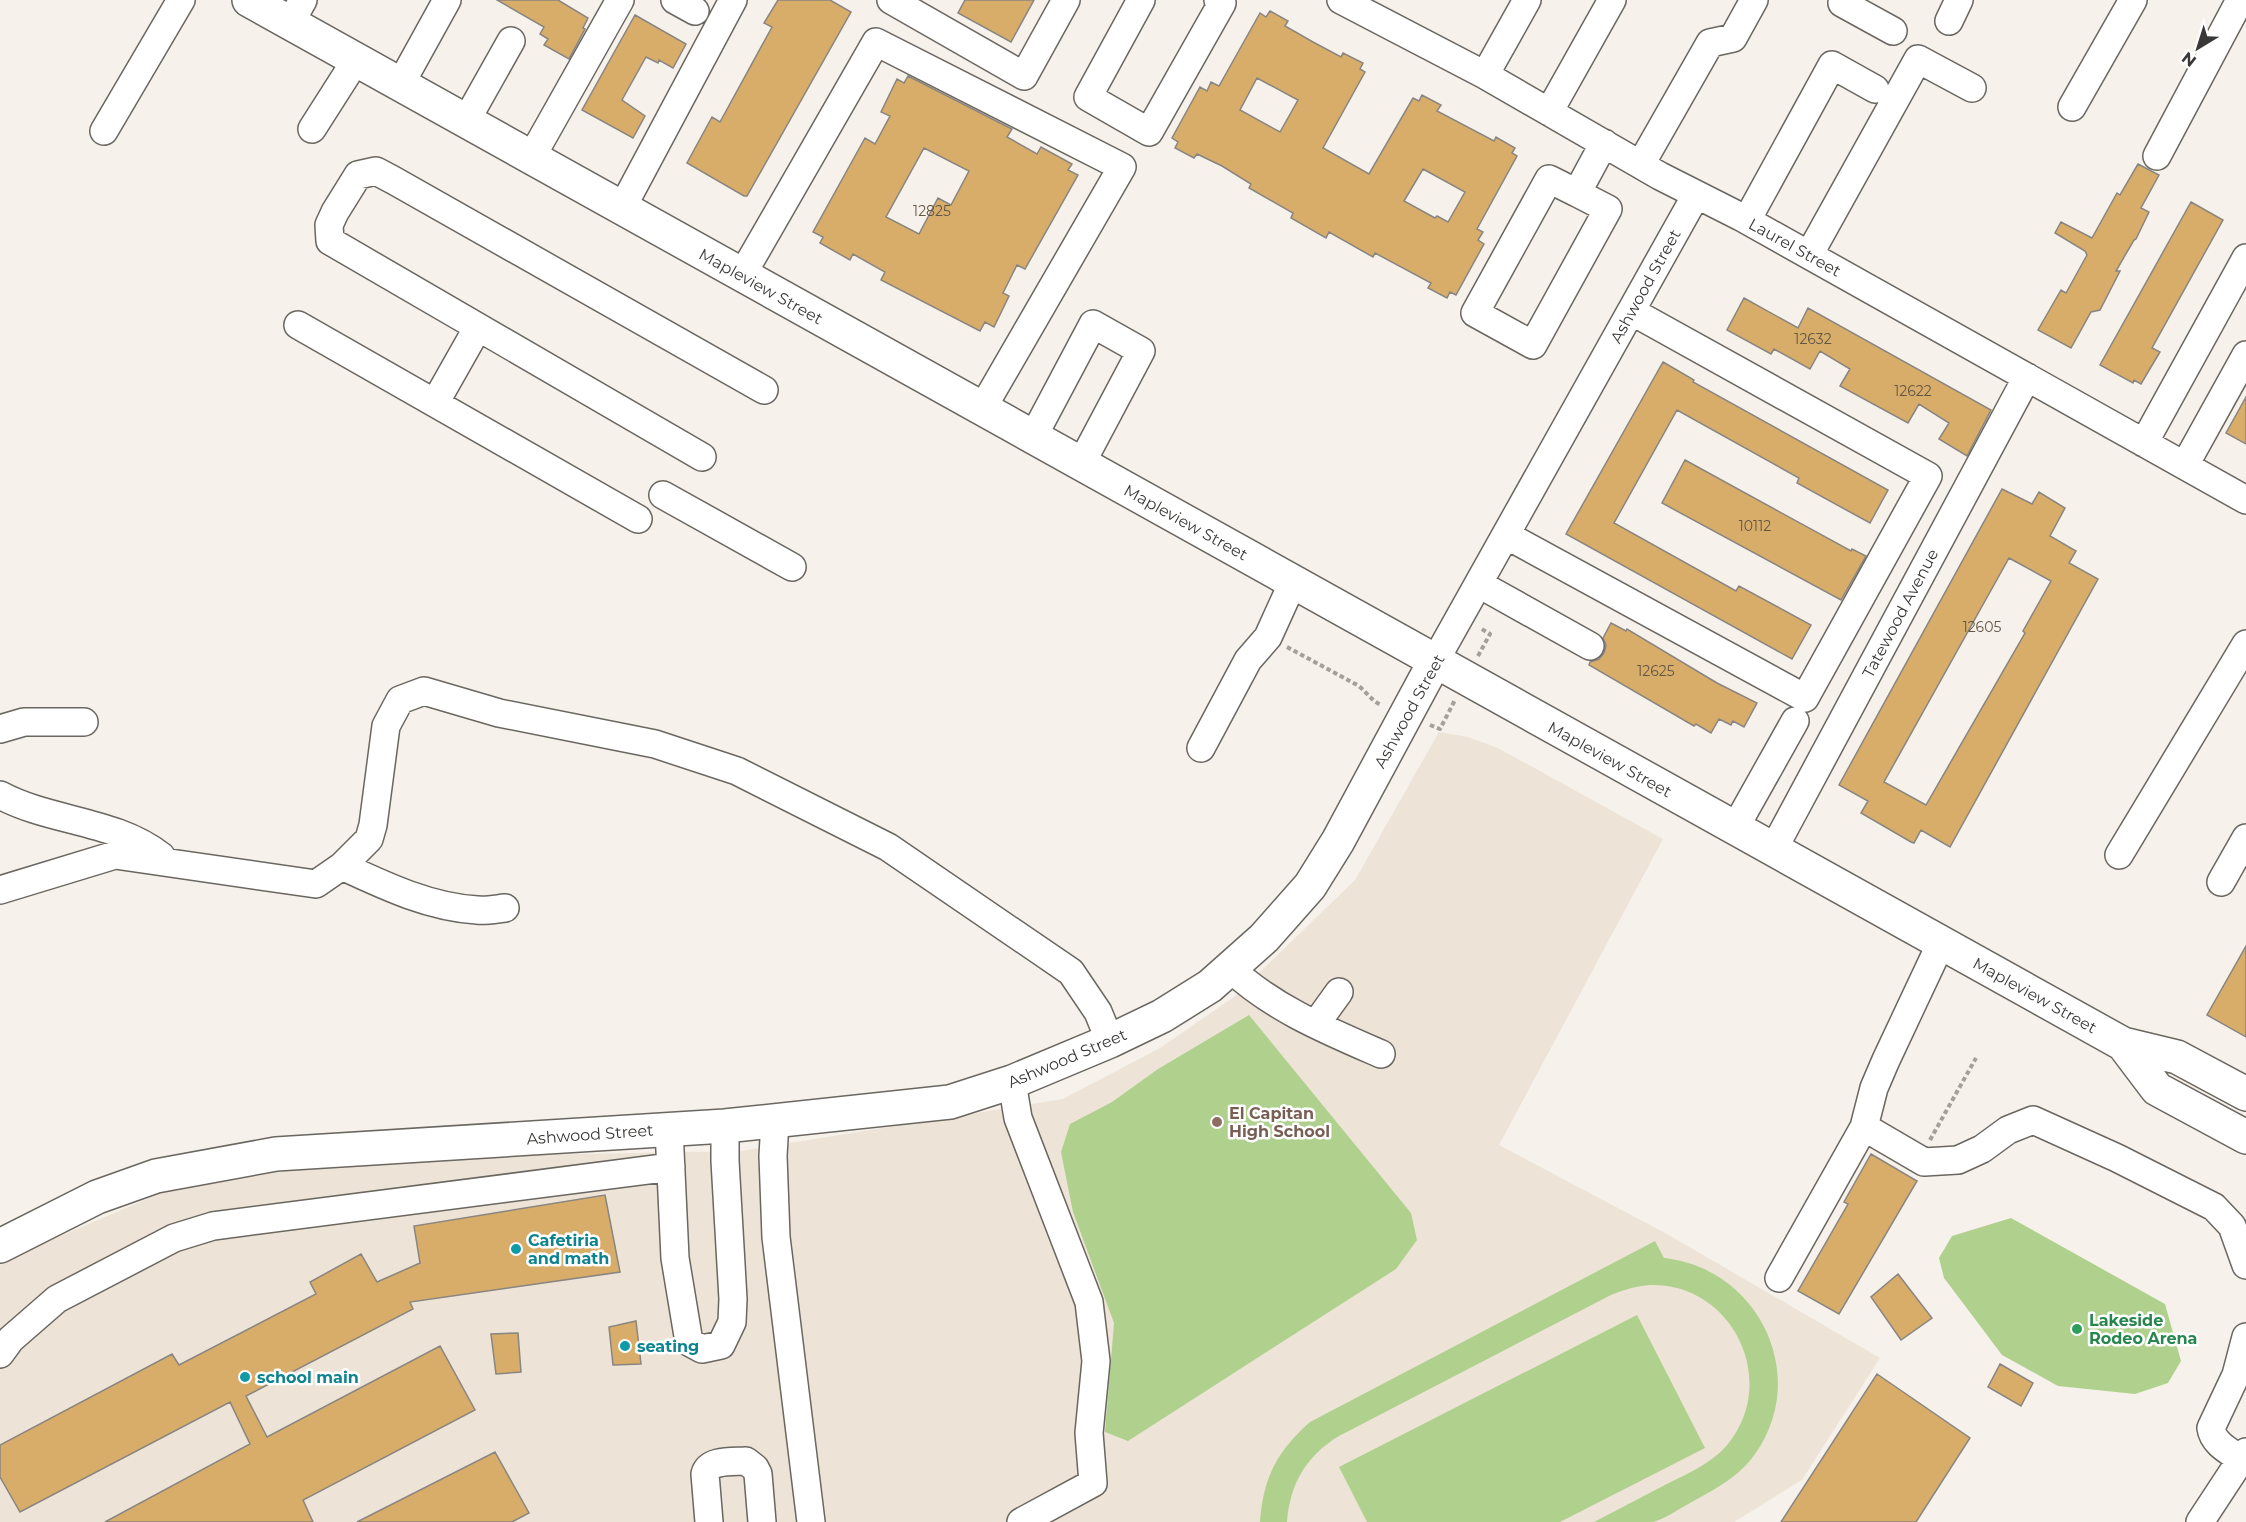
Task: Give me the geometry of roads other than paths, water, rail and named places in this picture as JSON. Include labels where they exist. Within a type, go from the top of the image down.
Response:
[{"type":"main road","name":"Mapleview Street","points":[[249,0],[297,12],[356,60],[400,85],[2123,1044],[2177,1057],[2246,1094]]},
{"type":"main road","name":"Ashwood Street","points":[[0,1246],[97,1197],[156,1176],[276,1154],[725,1126],[950,1102],[1012,1082],[1110,1041],[1162,1016],[1210,986],[1264,938],[1310,886],[1338,841],[1436,661]]},
{"type":"main road","name":"Mapleview Street","points":[[2123,1044],[2157,1089],[2246,1137]]},
{"type":"street","points":[[104,131],[181,0]]},
{"type":"street","points":[[400,85],[447,0]]},
{"type":"street","points":[[531,158],[620,0]]},
{"type":"street","points":[[622,208],[733,0]]},
{"type":"street","points":[[891,0],[1024,76],[1066,0]]},
{"type":"street","points":[[1141,0],[1088,97],[1149,132],[1222,3],[1218,0]]},
{"type":"street","name":"Laurel Street","points":[[1341,0],[1485,75],[1696,195],[1747,220],[2246,500]]},
{"type":"street","points":[[1485,75],[1527,0]]},
{"type":"street","points":[[1549,112],[1612,0]]},
{"type":"street","points":[[1641,164],[1710,43],[1733,38],[1754,0]]},
{"type":"street","points":[[2072,107],[2133,0]]},
{"type":"street","points":[[2157,156],[2240,0]]},
{"type":"street","points":[[1841,1],[1893,31]]},
{"type":"street","points":[[466,121],[511,41]]},
{"type":"street","points":[[742,275],[876,42],[1122,167],[982,409]]},
{"type":"street","points":[[1809,255],[1918,59],[1972,88]]},
{"type":"street","points":[[312,129],[356,60]]},
{"type":"street","points":[[1747,220],[1832,65],[1875,88]]},
{"type":"street","points":[[1577,193],[1604,143]]},
{"type":"street","points":[[702,457],[330,241],[329,225],[358,175],[376,171],[393,180],[764,390]]},
{"type":"street","points":[[1549,179],[1577,193],[1608,209],[1533,345],[1475,313],[1549,179]]},
{"type":"street","name":"Ashwood Street","points":[[1436,661],[1696,195]]},
{"type":"street","points":[[2144,442],[2246,258]]},
{"type":"street","points":[[1506,535],[1805,699],[1928,476],[1630,311]]},
{"type":"street","points":[[1033,437],[1093,324],[1141,351],[1081,464]]},
{"type":"street","points":[[298,325],[639,519]]},
{"type":"street","points":[[435,403],[478,327]]},
{"type":"street","points":[[2185,465],[2246,355]]},
{"type":"street","name":"Tatewood Avenue","points":[[1773,850],[2027,377]]},
{"type":"street","points":[[663,495],[792,567]]},
{"type":"street","points":[[1201,748],[1248,660],[1268,637],[1293,582]]},
{"type":"street","points":[[1479,584],[1590,646]]},
{"type":"street","points":[[2119,855],[2246,644]]},
{"type":"street","points":[[0,890],[115,855],[316,884],[342,866],[369,839],[373,825],[386,726],[400,700],[424,691],[499,713],[655,744],[737,771],[888,847],[1071,972],[1098,1012],[1110,1041]]},
{"type":"street","points":[[1735,828],[1795,721]]},
{"type":"street","points":[[0,729],[24,722],[84,722]]},
{"type":"street","points":[[0,795],[33,809],[129,838],[153,850],[170,863]]},
{"type":"street","points":[[2221,882],[2246,838]]},
{"type":"street","points":[[342,866],[383,885],[437,904],[478,910],[505,908]]},
{"type":"street","points":[[1779,1278],[1864,1127],[1874,1088],[1941,943]]},
{"type":"street","points":[[1230,968],[1246,983],[1267,997],[1316,1024],[1381,1054]]},
{"type":"street","points":[[1316,1024],[1339,992]]},
{"type":"street","points":[[1012,1082],[1018,1118],[1089,1302],[1096,1361],[1089,1433],[1093,1483],[1021,1522]]},
{"type":"street","points":[[1864,1127],[1924,1162],[1958,1160],[1982,1149],[2008,1130],[2033,1120],[2117,1158],[2214,1207],[2232,1226],[2246,1265]]},
{"type":"street","points":[[776,1121],[773,1156],[776,1237],[811,1522]]},
{"type":"street","points":[[669,1130],[675,1258],[689,1342],[702,1349],[721,1346],[732,1322],[733,1299],[725,1126]]},
{"type":"street","points":[[0,1354],[11,1339],[57,1299],[174,1238],[213,1226],[672,1167]]},
{"type":"street","points":[[2200,1522],[2244,1456],[2218,1443],[2212,1435],[2211,1428],[2236,1375],[2246,1337]]},
{"type":"street","points":[[710,1522],[705,1474],[707,1468],[711,1464],[746,1461],[755,1468],[758,1474],[762,1522]]},
{"type":"place","name":"El Capitan High School","points":[[1217,1122]]},
{"type":"place","name":"Cafetiria and math","points":[[516,1249]]},
{"type":"place","name":"Lakeside Rodeo Arena","points":[[2077,1329]]},
{"type":"place","name":"seating","points":[[625,1346]]},
{"type":"place","name":"school main","points":[[245,1377]]}]
